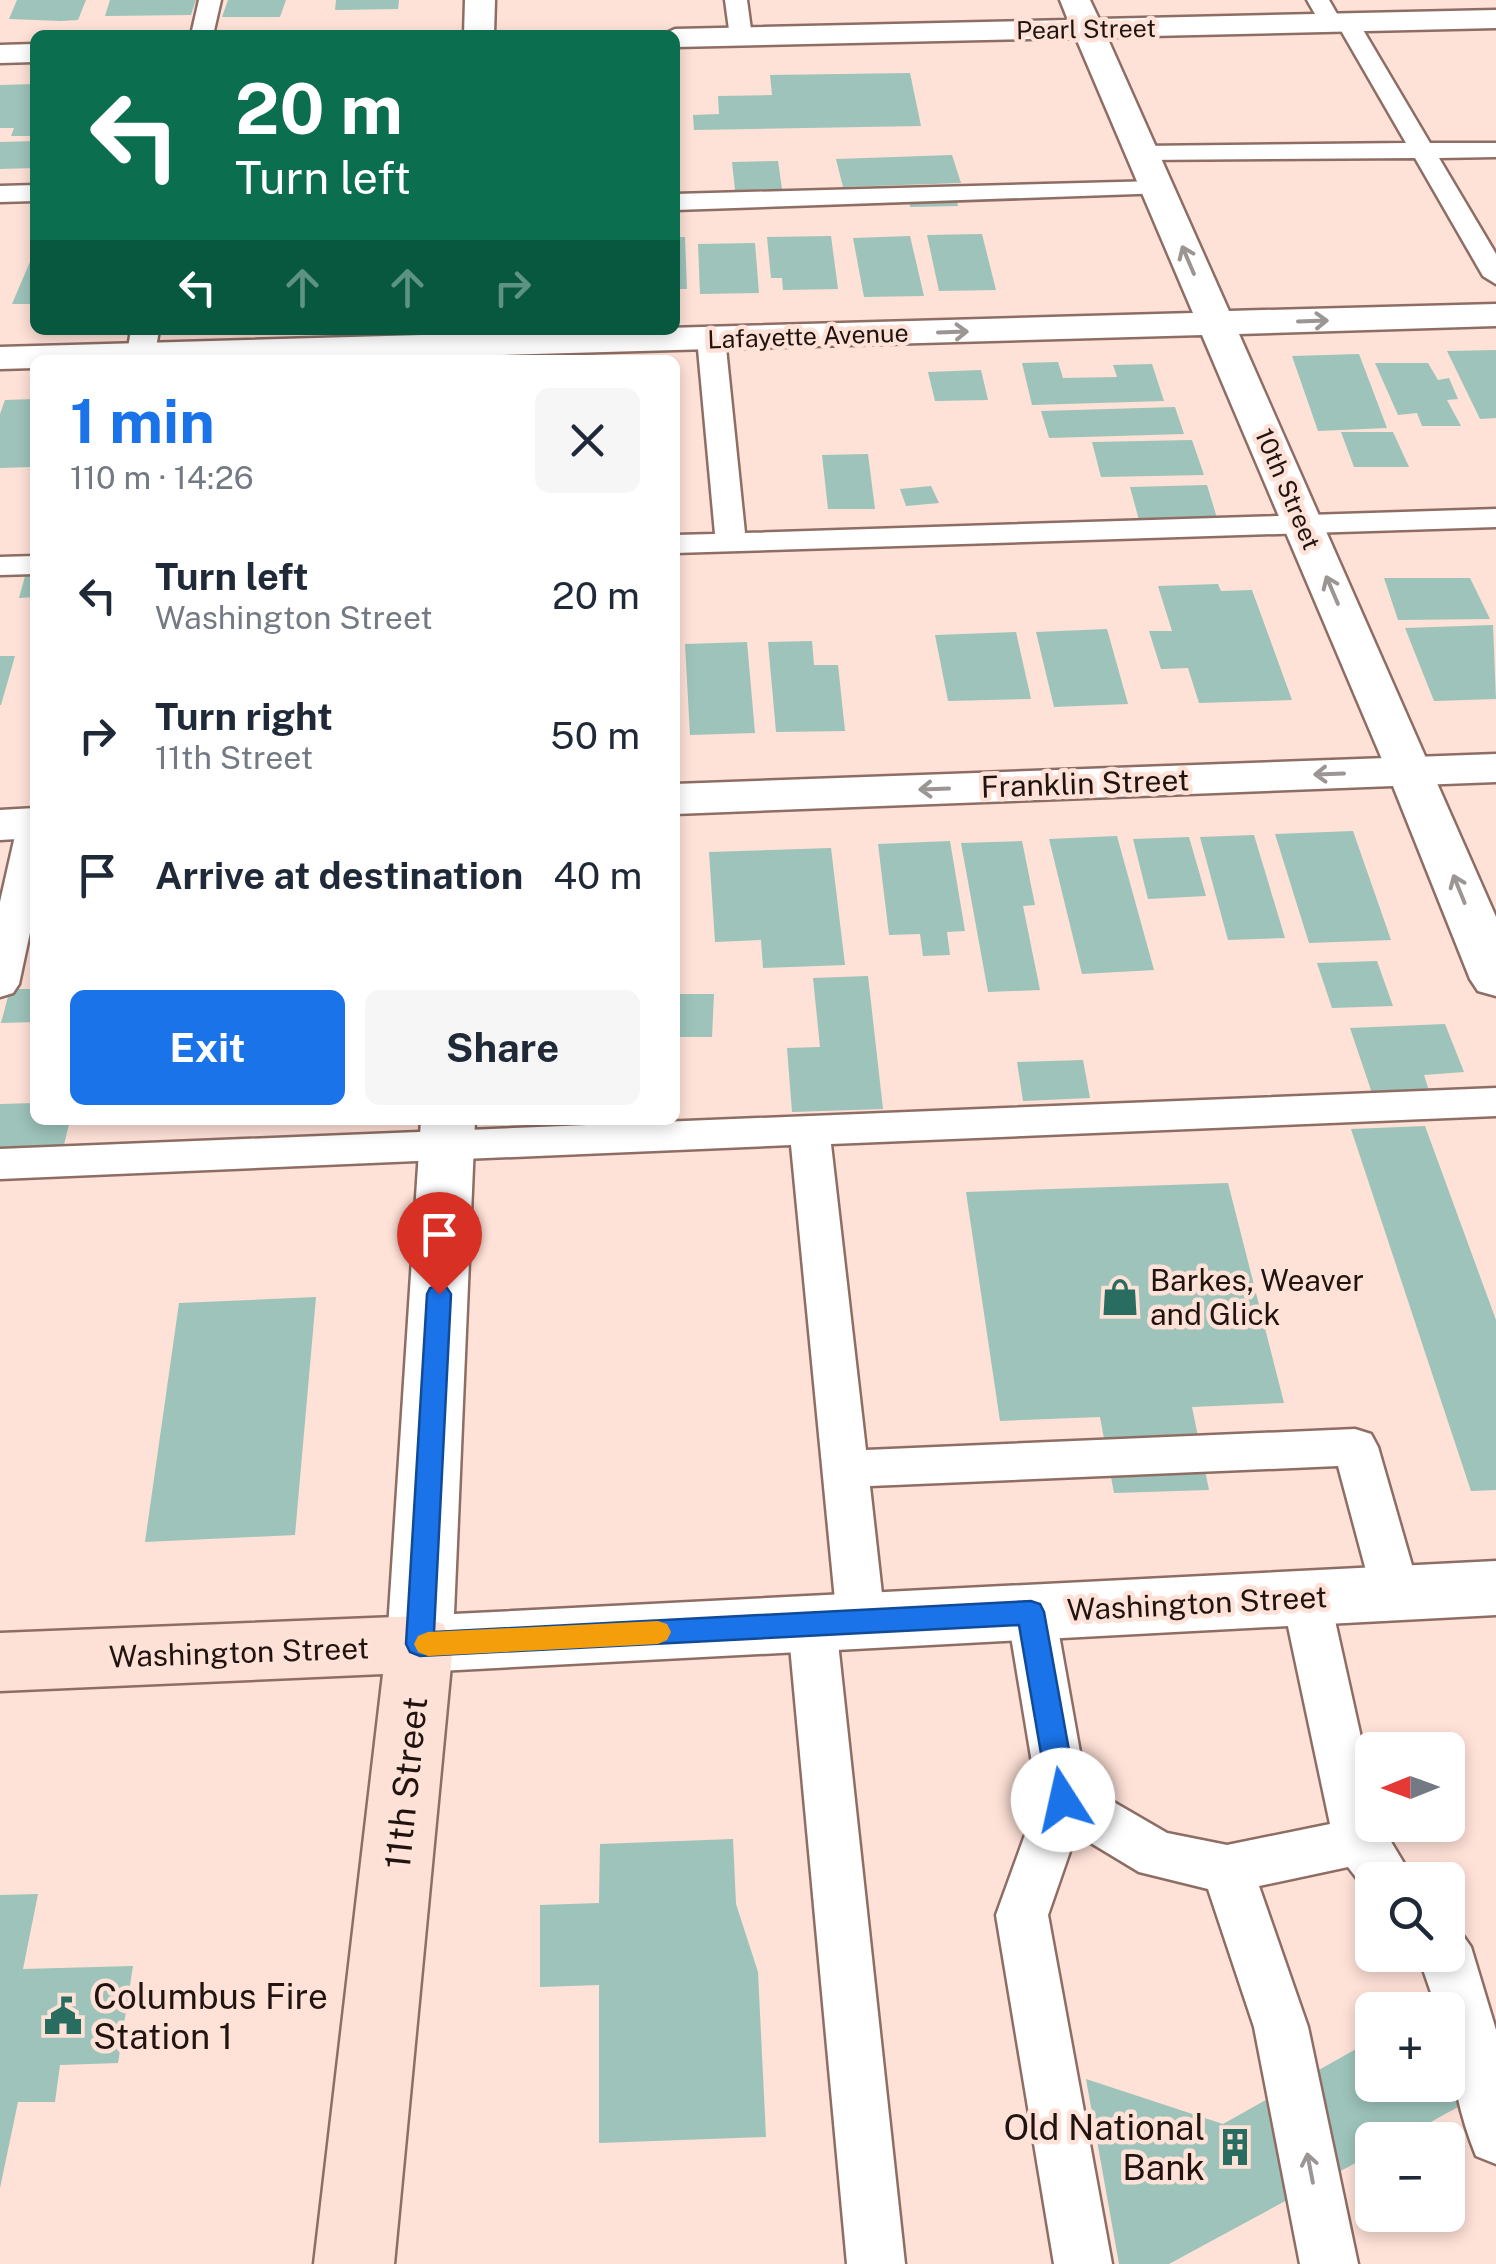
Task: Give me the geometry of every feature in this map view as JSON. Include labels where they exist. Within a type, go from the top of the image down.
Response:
[{"type":"main road","name":"Washington Street","points":[[0,1662],[420,1644]]},
{"type":"main road","name":"11th Street","points":[[354,2264],[420,1644]]},
{"type":"street","points":[[479,30],[480,0]]},
{"type":"street","name":"Pearl Street","points":[[680,38],[1082,15],[1496,19]]},
{"type":"street","name":"10th Street","points":[[1082,15],[1411,772],[1496,979]]},
{"type":"street","points":[[0,54],[30,53]]},
{"type":"street","name":"Lafayette Avenue","points":[[43,355],[142,348],[471,345],[1496,315]]},
{"type":"street","name":"Lafayette Avenue","points":[[0,358],[30,356]]},
{"type":"street","name":"Franklin Street","points":[[680,799],[1496,768]]},
{"type":"street","points":[[0,825],[30,825]]},
{"type":"street","name":"11th Street","points":[[420,1644],[447,1133]]},
{"type":"street","name":"Washington Street","points":[[420,1644],[1496,1588]]},
{"type":"lane","points":[[203,30],[210,0]]},
{"type":"lane","points":[[736,0],[741,37]]},
{"type":"lane","points":[[1332,15],[1422,149],[1496,276]]},
{"type":"lane","points":[[680,202],[1422,149],[1496,150]]},
{"type":"lane","points":[[0,194],[30,193]]},
{"type":"lane","points":[[710,338],[731,542]]},
{"type":"lane","points":[[680,544],[1496,518]]},
{"type":"lane","points":[[0,566],[30,565]]},
{"type":"lane","points":[[0,984],[30,848]]},
{"type":"lane","points":[[0,1164],[447,1133],[810,1131],[1496,1102]]},
{"type":"lane","points":[[810,1131],[845,1469],[837,1622],[876,2264]]},
{"type":"lane","points":[[845,1469],[1355,1446],[1396,1593]]},
{"type":"lane","points":[[1063,1800],[1157,1855],[1227,1868],[1374,1860],[1306,1598]]},
{"type":"lane","points":[[1031,1612],[1063,1800],[1022,1915],[1083,2264]]},
{"type":"lane","points":[[1227,1868],[1281,2027],[1329,2264]]},
{"type":"lane","points":[[1454,1972],[1496,2136]]},
{"type":"building","points":[[17,0],[86,0],[78,20],[61,21],[9,19]]},
{"type":"building","points":[[110,0],[196,0],[191,15],[105,16]]},
{"type":"building","points":[[228,0],[286,0],[280,17],[222,17]]},
{"type":"building","points":[[336,0],[399,0],[398,9],[335,10]]},
{"type":"building","points":[[910,73],[921,126],[694,130],[693,115],[719,114],[718,96],[772,95],[770,75]]},
{"type":"building","points":[[30,84],[30,136],[11,136],[14,128],[0,128],[0,85]]},
{"type":"building","points":[[30,141],[30,168],[0,169],[0,142]]},
{"type":"building","points":[[952,155],[961,183],[843,187],[836,159]]},
{"type":"building","points":[[778,161],[782,189],[735,190],[732,162]]},
{"type":"building","points":[[956,196],[958,206],[910,207],[909,197]]},
{"type":"building","points":[[982,234],[996,290],[939,291],[927,235]]},
{"type":"building","points":[[831,236],[838,289],[783,290],[782,278],[771,278],[767,237]]},
{"type":"building","points":[[910,236],[924,296],[864,297],[853,238]]},
{"type":"building","points":[[680,237],[685,237],[687,289],[680,289]]},
{"type":"building","points":[[755,243],[759,293],[700,294],[698,244]]},
{"type":"building","points":[[30,262],[30,304],[12,304]]},
{"type":"building","points":[[1496,350],[1496,418],[1480,419],[1447,351]]},
{"type":"building","points":[[1359,354],[1387,428],[1318,431],[1292,356]]},
{"type":"building","points":[[1058,362],[1063,378],[1117,377],[1113,365],[1152,364],[1164,401],[1032,405],[1022,363]]},
{"type":"building","points":[[1375,363],[1428,363],[1438,380],[1449,378],[1458,399],[1447,400],[1461,426],[1422,426],[1417,413],[1398,415]]},
{"type":"building","points":[[981,370],[988,400],[935,401],[928,372]]},
{"type":"building","points":[[30,399],[30,467],[0,468],[0,414],[5,400]]},
{"type":"building","points":[[1175,407],[1184,434],[1049,438],[1041,411]]},
{"type":"building","points":[[1341,432],[1393,432],[1409,467],[1354,467]]},
{"type":"building","points":[[1192,440],[1204,475],[1101,477],[1092,442]]},
{"type":"building","points":[[868,454],[875,509],[828,509],[822,455]]},
{"type":"building","points":[[1207,485],[1217,518],[1139,520],[1130,487]]},
{"type":"building","points":[[931,486],[939,503],[906,506],[900,489]]},
{"type":"building","points":[[27,569],[30,569],[30,597],[19,598]]},
{"type":"building","points":[[1384,578],[1470,578],[1490,619],[1398,620]]},
{"type":"building","points":[[1218,584],[1221,591],[1252,590],[1292,700],[1199,703],[1188,668],[1161,669],[1149,631],[1172,631],[1158,586]]},
{"type":"building","points":[[1493,625],[1496,699],[1434,701],[1405,628]]},
{"type":"building","points":[[1107,629],[1128,704],[1054,707],[1036,632]]},
{"type":"building","points":[[1016,632],[1031,699],[948,701],[935,635]]},
{"type":"building","points":[[812,641],[814,665],[838,665],[845,731],[776,732],[768,642]]},
{"type":"building","points":[[747,642],[755,733],[690,735],[685,644]]},
{"type":"building","points":[[0,656],[15,656],[1,705],[0,705]]},
{"type":"building","points":[[1353,831],[1391,940],[1309,943],[1275,834]]},
{"type":"building","points":[[1254,835],[1285,938],[1228,940],[1200,837]]},
{"type":"building","points":[[1117,836],[1154,970],[1082,974],[1049,839]]},
{"type":"building","points":[[1189,837],[1206,896],[1148,899],[1133,839]]},
{"type":"building","points":[[950,841],[965,931],[947,932],[950,955],[923,956],[920,934],[889,935],[878,844]]},
{"type":"building","points":[[1022,841],[1035,905],[1023,906],[1040,990],[988,992],[961,843]]},
{"type":"building","points":[[831,848],[845,965],[763,968],[761,940],[715,942],[709,852]]},
{"type":"building","points":[[1377,961],[1393,1006],[1332,1008],[1317,963]]},
{"type":"building","points":[[868,976],[883,1109],[792,1112],[787,1048],[820,1047],[813,978]]},
{"type":"building","points":[[10,989],[30,989],[30,1022],[1,1023]]},
{"type":"building","points":[[680,994],[714,994],[712,1037],[680,1037]]},
{"type":"building","points":[[1445,1024],[1464,1072],[1424,1075],[1431,1097],[1374,1099],[1350,1028]]},
{"type":"building","points":[[1083,1060],[1090,1098],[1023,1101],[1017,1062]]},
{"type":"building","points":[[30,1103],[30,1125],[69,1125],[63,1149],[0,1151],[0,1104]]},
{"type":"building","points":[[1425,1126],[1496,1320],[1496,1490],[1471,1491],[1351,1129]]},
{"type":"building","name":"Barkes, Weaver and Glick","points":[[1228,1183],[1284,1403],[1192,1407],[1209,1490],[1114,1493],[1100,1417],[1000,1421],[966,1192]]},
{"type":"building","points":[[316,1297],[295,1535],[145,1542],[179,1303]]},
{"type":"building","points":[[733,1839],[736,1904],[758,1972],[766,2137],[599,2143],[599,1985],[540,1987],[540,1905],[599,1903],[600,1844]]},
{"type":"building","name":"Columbus Fire Station 1","points":[[38,1894],[23,1969],[133,1966],[118,2063],[60,2065],[55,2102],[18,2102],[0,2188],[0,1895]]},
{"type":"building","name":"Old National Bank","points":[[1355,2050],[1355,2102],[1457,2102],[1458,2107],[1431,2122],[1355,2122],[1355,2163],[1169,2264],[1119,2264],[1086,2079],[1223,2124]]},
{"type":"slow traffic","points":[[428,1644],[658,1632]]},
{"type":"place","name":"Barkes, Weaver and Glick","points":[[1120,1297]]},
{"type":"place","name":"Columbus Fire Station 1","points":[[63,2016]]},
{"type":"place","name":"Old National Bank","points":[[1235,2147]]},
{"type":"route","points":[[439,1294],[420,1644],[1031,1612],[1063,1800]]}]
